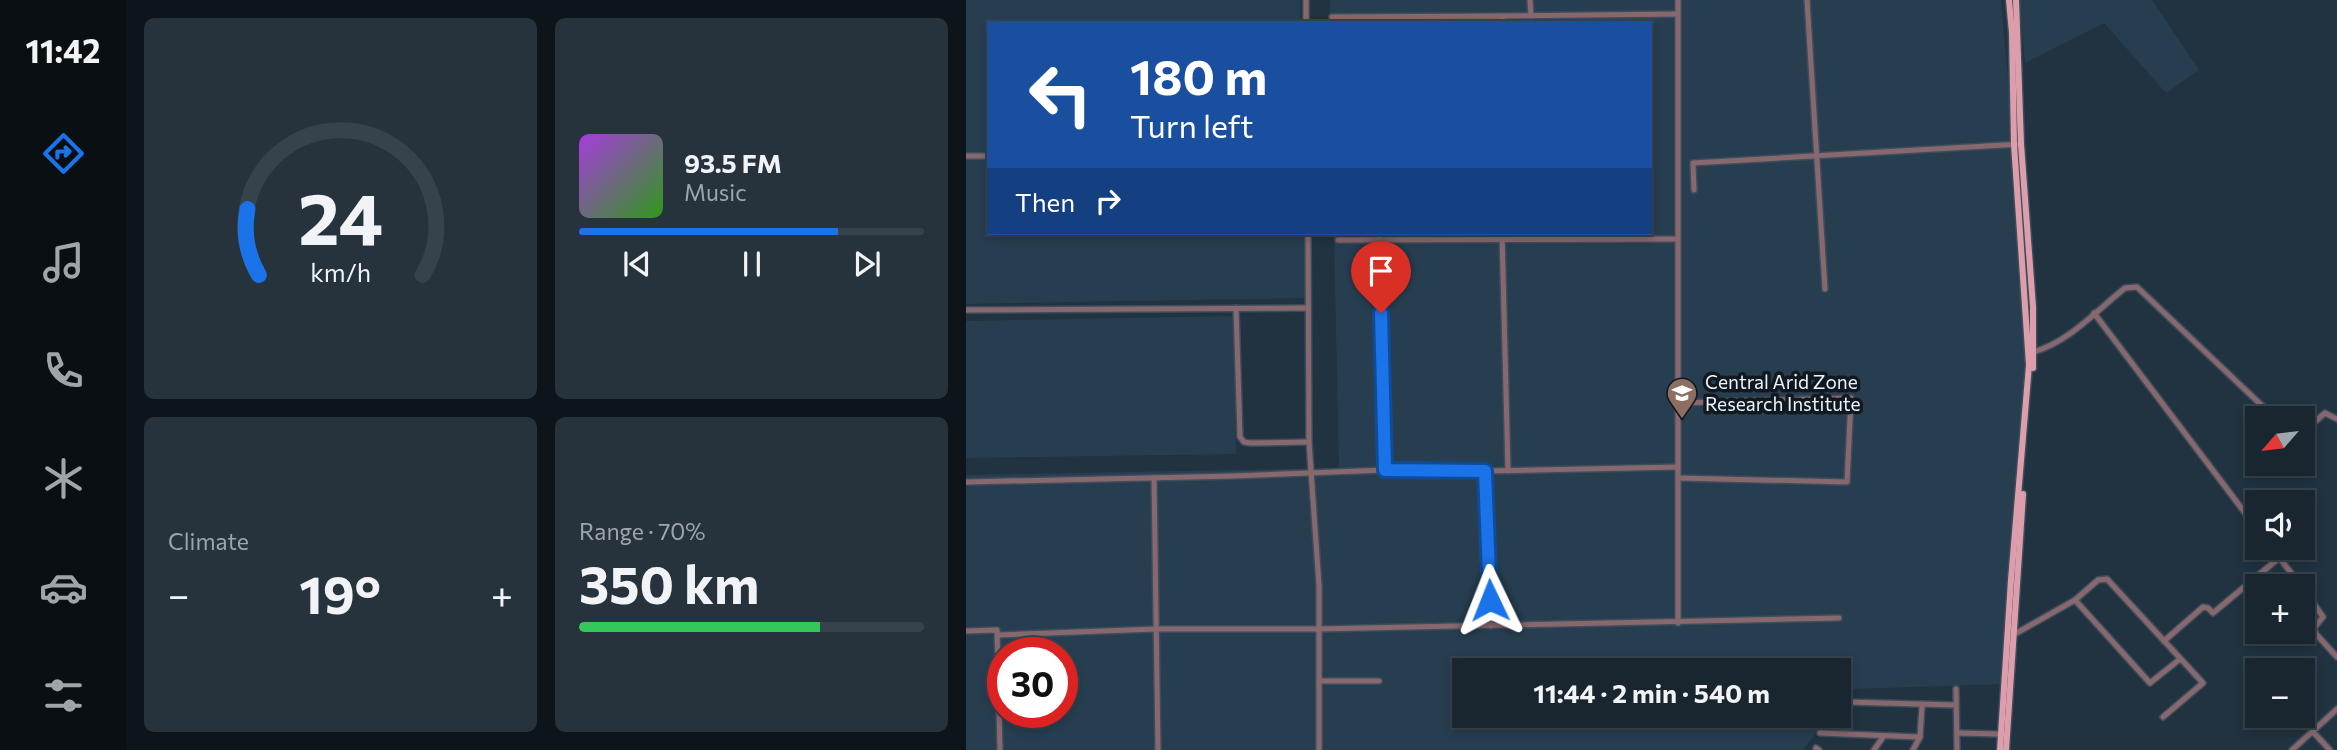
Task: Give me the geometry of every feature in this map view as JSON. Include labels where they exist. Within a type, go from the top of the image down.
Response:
[{"type":"main road","points":[[2000,750],[2029,365],[2014,6],[2009,0]]},
{"type":"main road","points":[[2006,750],[2033,352],[2033,307],[2018,144]]},
{"type":"street","points":[[1306,0],[1306,21]]},
{"type":"street","points":[[1530,0],[1531,16]]},
{"type":"street","points":[[1678,0],[1678,623]]},
{"type":"street","points":[[1807,0],[1825,289]]},
{"type":"street","points":[[1332,17],[1503,19],[1678,13]]},
{"type":"street","points":[[1693,190],[1693,163],[2018,144]]},
{"type":"street","points":[[966,156],[987,156]]},
{"type":"street","points":[[1308,235],[1309,442],[1319,585],[1319,750]]},
{"type":"street","points":[[1338,240],[1502,236],[1678,240]]},
{"type":"street","points":[[1502,236],[1508,471]]},
{"type":"street","points":[[1379,239],[1385,470]]},
{"type":"street","points":[[2033,352],[2047,348],[2125,288],[2137,286],[2262,406]]},
{"type":"street","points":[[1236,308],[1240,437],[1244,442],[1250,443],[1309,442]]},
{"type":"street","points":[[966,310],[1308,308]]},
{"type":"street","points":[[2094,313],[2245,513]]},
{"type":"street","points":[[1678,403],[1851,398],[1847,482],[1678,478]]},
{"type":"street","points":[[2315,422],[2325,413],[2337,419]]},
{"type":"street","points":[[966,482],[1385,470],[1508,471],[1678,467]]},
{"type":"street","points":[[1485,471],[1491,626]]},
{"type":"street","points":[[1154,478],[1158,750]]},
{"type":"street","points":[[2164,641],[2203,607],[2213,613],[2278,560]]},
{"type":"street","points":[[2282,560],[2292,574]]},
{"type":"street","points":[[2013,635],[2075,600],[2104,578],[2203,684],[2163,717]]},
{"type":"street","points":[[2075,600],[2150,683],[2180,659]]},
{"type":"street","points":[[2315,606],[2323,617],[2315,627]]},
{"type":"street","points":[[998,635],[1156,629],[1317,629],[1839,618]]},
{"type":"street","points":[[966,631],[997,630],[1000,750]]},
{"type":"street","points":[[2315,631],[2337,657]]},
{"type":"street","points":[[1319,681],[1379,681]]},
{"type":"street","points":[[1956,689],[1957,750]]},
{"type":"street","points":[[1851,702],[1955,705]]},
{"type":"street","points":[[1913,750],[1920,737],[1922,706]]},
{"type":"street","points":[[2292,750],[2337,709]]},
{"type":"street","points":[[2312,732],[2330,750]]},
{"type":"street","points":[[1820,733],[1920,737]]},
{"type":"street","points":[[1957,733],[2000,734]]},
{"type":"street","points":[[1874,750],[1883,737]]},
{"type":"shaded area","points":[[966,0],[1300,0],[1300,21],[987,21],[987,235],[1304,235],[1305,298],[966,304]]},
{"type":"shaded area","name":"Central Arid Zone Research Institute","points":[[1330,0],[2001,0],[2014,144],[2028,372],[2006,684],[1851,689],[1851,658],[1452,658],[1452,728],[1820,728],[1803,750],[966,750],[966,475],[1339,468],[1334,235],[1652,235],[1652,21],[1330,21]]},
{"type":"shaded area","points":[[2019,0],[2152,0],[2199,70],[2166,93],[2104,23],[2025,63]]},
{"type":"shaded area","points":[[1234,316],[1236,454],[966,458],[966,321]]},
{"type":"place","name":"Central Arid Zone Research Institute","points":[[1682,420]]},
{"type":"route","points":[[1381,313],[1385,470],[1485,471],[1490,600]]}]
